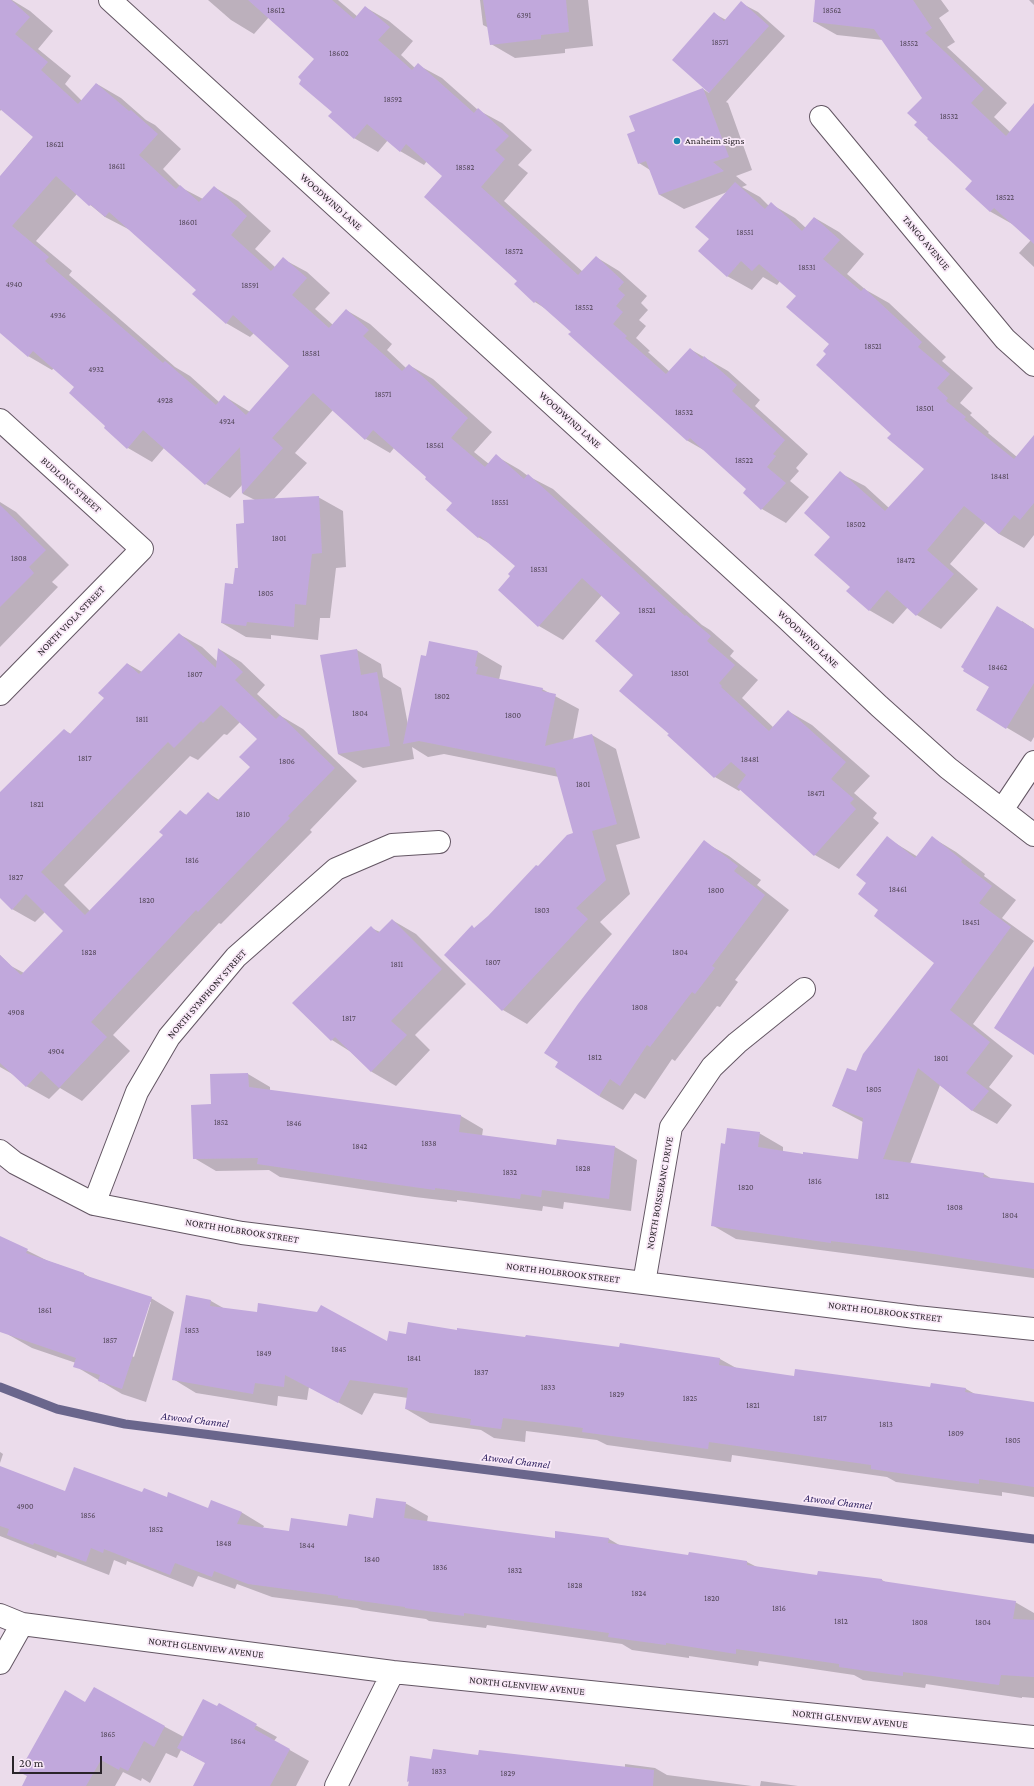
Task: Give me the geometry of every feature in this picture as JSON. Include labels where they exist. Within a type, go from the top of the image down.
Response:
[{"type":"street","name":"WOODWIND LANE","points":[[110,0],[776,609],[879,706],[948,768],[1034,835]]},
{"type":"street","name":"TANGO AVENUE","points":[[821,118],[1006,339],[1034,365]]},
{"type":"street","name":"BUDLONG STREET","points":[[0,420],[142,549]]},
{"type":"street","name":"NORTH VIOLA STREET","points":[[0,694],[142,549]]},
{"type":"street","points":[[1002,810],[1034,762]]},
{"type":"street","name":"NORTH SYMPHONY STREET","points":[[94,1204],[136,1092],[169,1037],[236,957],[336,868],[392,845],[439,842]]},
{"type":"street","name":"NORTH BOISSERANC DRIVE","points":[[644,1283],[671,1127],[712,1067],[737,1043],[804,989]]},
{"type":"street","name":"NORTH HOLBROOK STREET","points":[[0,1151],[15,1163],[94,1204],[242,1233],[916,1317],[1034,1328]]},
{"type":"street","name":"NORTH GLENVIEW AVENUE","points":[[0,1615],[22,1624],[393,1672],[1034,1737]]},
{"type":"street","points":[[0,1663],[22,1624]]},
{"type":"street","points":[[336,1786],[393,1672]]},
{"type":"building","points":[[0,0],[11,0],[30,17],[15,34],[48,62],[41,70],[78,104],[96,83],[129,111],[131,110],[158,134],[139,155],[176,189],[180,185],[199,202],[214,186],[247,216],[231,235],[271,271],[283,257],[307,278],[292,295],[329,328],[346,309],[369,330],[363,336],[402,371],[409,364],[468,418],[451,438],[485,467],[496,454],[524,479],[528,474],[685,616],[686,615],[711,636],[707,641],[735,665],[719,683],[722,686],[721,687],[769,731],[788,710],[846,762],[831,779],[854,799],[850,803],[856,809],[814,856],[737,787],[746,775],[731,762],[714,778],[667,735],[669,734],[619,691],[633,675],[595,641],[620,613],[582,578],[538,627],[498,590],[510,576],[508,574],[515,566],[480,536],[478,538],[446,510],[452,503],[425,479],[426,477],[373,430],[365,440],[313,393],[272,438],[283,448],[242,494],[240,447],[205,485],[143,430],[127,449],[104,428],[105,426],[69,393],[74,387],[33,351],[28,357],[0,333],[0,176],[33,137],[0,109]],"holes":[[[56,176],[89,206],[91,205],[105,217],[109,212],[196,290],[192,294],[226,324],[233,315],[289,366],[246,415],[224,395],[216,405],[165,361],[163,363],[45,261],[49,257],[12,226]]]},
{"type":"building","points":[[248,0],[332,0],[354,19],[365,6],[390,27],[378,40],[412,70],[418,63],[474,113],[478,108],[509,136],[495,150],[505,159],[481,187],[578,275],[596,256],[624,282],[618,289],[625,295],[616,306],[623,312],[613,324],[627,336],[625,338],[666,374],[690,348],[702,359],[704,356],[737,385],[732,391],[785,440],[773,454],[776,456],[767,467],[786,483],[761,510],[743,493],[746,489],[690,438],[687,441],[568,334],[571,332],[536,301],[534,303],[514,284],[517,281],[424,197],[442,176],[406,144],[400,152],[367,124],[354,139],[328,116],[332,112],[299,84],[301,80],[298,77],[314,59]]},
{"type":"building","points":[[483,0],[566,0],[569,32],[541,35],[541,39],[490,45]]},
{"type":"building","points":[[815,0],[913,0],[932,28],[925,33],[984,89],[971,103],[1006,136],[1034,103],[1034,244],[994,208],[990,212],[965,189],[972,181],[914,125],[917,122],[907,113],[922,98],[874,29],[813,22]]},
{"type":"building","points":[[741,1],[769,26],[709,93],[672,60],[714,12],[724,21]]},
{"type":"building","name":"Anaheim Signs","points":[[703,88],[729,157],[713,162],[724,171],[659,195],[646,161],[638,164],[627,134],[635,131],[629,116]]},
{"type":"building","points":[[735,182],[765,209],[771,202],[802,231],[814,217],[840,240],[823,259],[861,291],[864,288],[922,342],[918,347],[950,374],[937,388],[948,398],[946,401],[966,417],[964,419],[1014,459],[1034,435],[1034,503],[1020,520],[1014,515],[999,534],[964,506],[927,550],[954,574],[916,616],[887,590],[869,611],[846,591],[850,587],[814,555],[830,537],[804,513],[840,471],[885,511],[924,469],[887,438],[891,434],[816,365],[826,354],[823,351],[829,344],[786,307],[796,296],[759,264],[752,271],[741,261],[727,277],[698,251],[709,239],[695,227]]},
{"type":"building","points":[[319,496],[322,553],[312,554],[306,605],[295,604],[294,627],[247,622],[246,626],[221,623],[225,583],[233,584],[235,568],[238,568],[236,524],[244,523],[243,500]]},
{"type":"building","points":[[0,505],[46,550],[29,567],[34,573],[0,607]]},
{"type":"building","points":[[997,606],[1034,629],[1034,683],[1006,729],[976,710],[989,687],[963,671],[964,669],[961,667]]},
{"type":"building","points":[[179,633],[216,668],[218,648],[243,672],[235,680],[276,719],[280,715],[335,768],[288,816],[290,818],[198,912],[196,910],[91,1022],[107,1037],[59,1088],[41,1071],[26,1087],[0,1063],[0,955],[21,975],[63,931],[26,894],[12,910],[0,898],[0,792],[64,729],[70,734],[104,698],[98,693],[127,663],[139,674]],"holes":[[[221,705],[257,739],[239,757],[250,767],[217,801],[208,792],[186,815],[180,810],[159,832],[163,835],[85,915],[41,872],[168,742],[174,748],[201,721],[203,723]]]},
{"type":"building","points":[[429,641],[478,651],[475,666],[478,667],[476,674],[543,688],[542,691],[556,694],[545,746],[592,734],[617,824],[592,831],[606,880],[576,908],[588,919],[502,1011],[444,955],[472,925],[474,928],[488,916],[536,865],[538,866],[567,835],[573,833],[555,768],[419,741],[403,744],[421,655],[426,656]]},
{"type":"building","points":[[357,649],[361,675],[377,672],[390,746],[338,754],[320,655]]},
{"type":"building","points":[[887,836],[915,858],[932,836],[962,860],[961,862],[992,886],[979,903],[1011,927],[950,1010],[990,1042],[966,1073],[989,1091],[972,1111],[918,1068],[883,1159],[984,1173],[983,1177],[1034,1183],[1034,1269],[914,1251],[831,1241],[831,1243],[711,1226],[721,1143],[725,1144],[727,1128],[760,1132],[758,1147],[803,1154],[803,1152],[858,1159],[863,1118],[832,1106],[847,1068],[856,1071],[863,1054],[934,963],[874,916],[878,910],[858,894],[866,883],[856,875]]},
{"type":"building","points":[[704,840],[738,866],[734,871],[765,895],[712,966],[715,968],[695,994],[692,992],[650,1047],[647,1045],[620,1086],[610,1079],[599,1096],[555,1067],[558,1062],[544,1053],[578,1004]]},
{"type":"building","points":[[392,919],[442,969],[391,1021],[407,1035],[371,1072],[335,1037],[331,1041],[292,1003],[371,926],[378,933]]},
{"type":"building","points":[[1034,966],[1034,1055],[994,1028]]},
{"type":"building","points":[[248,1073],[249,1087],[461,1115],[459,1132],[556,1145],[557,1139],[615,1146],[609,1199],[542,1190],[541,1197],[521,1194],[520,1199],[435,1188],[435,1190],[257,1164],[258,1158],[193,1159],[191,1105],[211,1104],[210,1074]]},
{"type":"building","points":[[0,1236],[28,1249],[26,1253],[84,1273],[84,1275],[152,1297],[122,1389],[98,1381],[100,1375],[73,1367],[76,1358],[0,1332]]},
{"type":"building","points":[[186,1295],[211,1300],[210,1306],[257,1312],[258,1303],[317,1312],[321,1305],[387,1341],[389,1331],[406,1334],[408,1322],[457,1330],[457,1328],[525,1337],[526,1335],[619,1347],[620,1343],[720,1358],[719,1365],[794,1376],[795,1369],[930,1387],[931,1383],[966,1388],[965,1392],[1034,1402],[1034,1487],[979,1479],[979,1484],[920,1476],[871,1469],[871,1465],[709,1442],[708,1449],[582,1432],[583,1428],[503,1418],[501,1429],[470,1425],[471,1419],[405,1409],[408,1388],[350,1380],[338,1403],[285,1375],[284,1387],[255,1383],[253,1394],[172,1380]]},
{"type":"building","points":[[0,1466],[65,1491],[74,1467],[142,1492],[144,1488],[167,1497],[168,1492],[208,1508],[211,1500],[242,1512],[237,1524],[289,1531],[291,1518],[347,1526],[349,1514],[373,1518],[376,1498],[406,1502],[404,1518],[555,1538],[555,1531],[609,1538],[608,1543],[688,1555],[689,1552],[747,1561],[747,1565],[817,1575],[818,1571],[882,1579],[882,1581],[1016,1601],[1013,1619],[1034,1620],[1034,1677],[1001,1675],[999,1685],[903,1672],[903,1676],[839,1667],[839,1664],[736,1649],[736,1654],[666,1643],[666,1645],[608,1637],[609,1633],[464,1613],[464,1616],[405,1608],[338,1598],[338,1596],[248,1584],[214,1571],[212,1577],[175,1563],[170,1575],[104,1549],[103,1553],[91,1548],[86,1562],[7,1535],[9,1529],[0,1526]]},
{"type":"building","points":[[94,1687],[165,1726],[154,1747],[144,1741],[128,1771],[120,1767],[119,1770],[101,1760],[86,1786],[22,1786],[27,1776],[19,1772],[65,1690],[85,1702]]},
{"type":"building","points":[[203,1699],[217,1706],[219,1703],[257,1724],[254,1729],[290,1749],[270,1786],[193,1786],[205,1763],[177,1748]]},
{"type":"building","points":[[433,1749],[478,1755],[479,1750],[654,1770],[653,1786],[408,1786],[409,1781],[407,1782],[410,1756],[431,1759]]},
{"type":"waterway","name":"Atwood Channel","points":[[0,1387],[57,1409],[125,1424],[1034,1539]]},
{"type":"place","name":"Anaheim Signs","points":[[677,141]]}]
